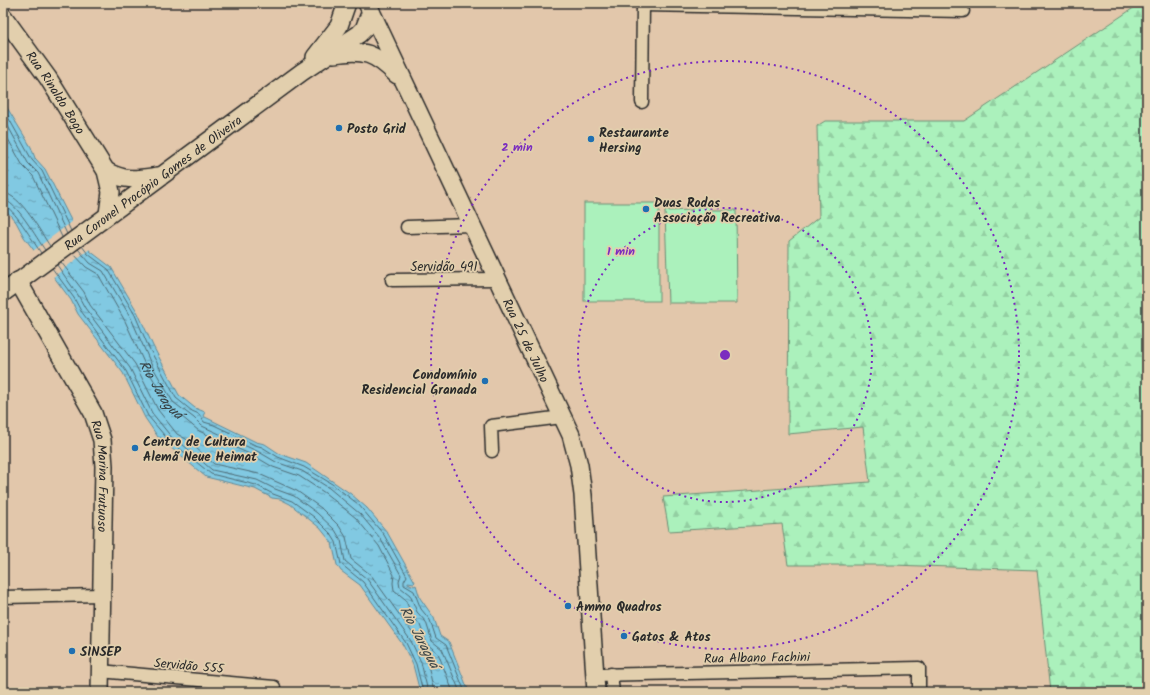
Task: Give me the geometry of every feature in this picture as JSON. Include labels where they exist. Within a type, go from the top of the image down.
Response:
[{"type":"main road","name":"Rua Coronel Procópio Gomes de Oliveira","points":[[302,72],[339,26],[347,3]]},
{"type":"main road","name":"Rua Coronel Procópio Gomes de Oliveira","points":[[3,293],[302,72],[364,29],[369,7]]},
{"type":"main road","name":"Rua 25 de Julho","points":[[369,7],[571,435],[580,465],[603,674],[596,692]]},
{"type":"main road","name":"Rua Rinaldo Bogo","points":[[3,16],[48,78],[106,171],[111,192],[103,218]]},
{"type":"main road","points":[[330,54],[355,51],[370,54],[383,62],[404,82]]},
{"type":"main road","points":[[106,171],[118,178],[127,180],[161,176]]},
{"type":"main road","name":"Rua Marina Frutuoso","points":[[18,281],[93,413],[102,440],[104,466],[100,692]]},
{"type":"street","points":[[642,102],[643,4],[963,11]]},
{"type":"street","points":[[407,227],[472,226]]},
{"type":"street","name":"Servidão 491","points":[[392,280],[497,280]]},
{"type":"street","points":[[492,452],[491,426],[562,417]]},
{"type":"street","points":[[3,597],[102,595]]},
{"type":"street","name":"Rua Albano Fachini","points":[[603,674],[919,668],[919,692]]},
{"type":"street","name":"Servidão 555","points":[[100,671],[274,687]]},
{"type":"street","points":[[603,674],[613,692]]},
{"type":"green space","points":[[1141,3],[1147,3],[1147,692],[1050,692],[1037,570],[893,565],[788,565],[782,524],[669,531],[663,497],[870,482],[863,427],[788,434],[789,241],[819,217],[817,126],[825,121],[964,121]]},
{"type":"green space","points":[[584,203],[659,203],[659,301],[584,301]]},
{"type":"green space","points":[[710,206],[710,210],[736,210],[737,303],[668,303],[665,211],[692,210],[692,207]]},
{"type":"water","name":"Rio Jaraguá","points":[[3,101],[31,147],[35,158],[45,169],[78,234],[90,251],[111,267],[138,313],[153,346],[179,395],[195,408],[205,412],[203,416],[256,442],[265,444],[280,454],[306,463],[351,494],[367,508],[387,532],[415,582],[408,583],[414,586],[416,585],[420,598],[434,618],[440,636],[449,642],[469,692],[420,692],[413,665],[403,645],[360,585],[341,571],[337,565],[332,543],[320,528],[290,504],[280,499],[272,498],[255,489],[206,477],[158,437],[145,418],[123,373],[78,314],[71,300],[24,237],[16,222],[3,207]]},
{"type":"pier","points":[[73,221],[91,248],[52,278],[33,251]]},
{"type":"place","name":"Posto Grid","points":[[339,128]]},
{"type":"place","name":"Restaurante Hersing","points":[[591,139]]},
{"type":"place","name":"Duas Rodas Associação Recreativa","points":[[646,209]]},
{"type":"place","name":"Condomínio Residencial Granada","points":[[485,381]]},
{"type":"place","name":"Centro de Cultura Alemã Neue Heimat","points":[[135,448]]},
{"type":"place","name":"Ammo Quadros","points":[[568,606]]},
{"type":"place","name":"Gatos & Atos","points":[[624,636]]},
{"type":"place","name":"SINSEP","points":[[72,651]]}]
